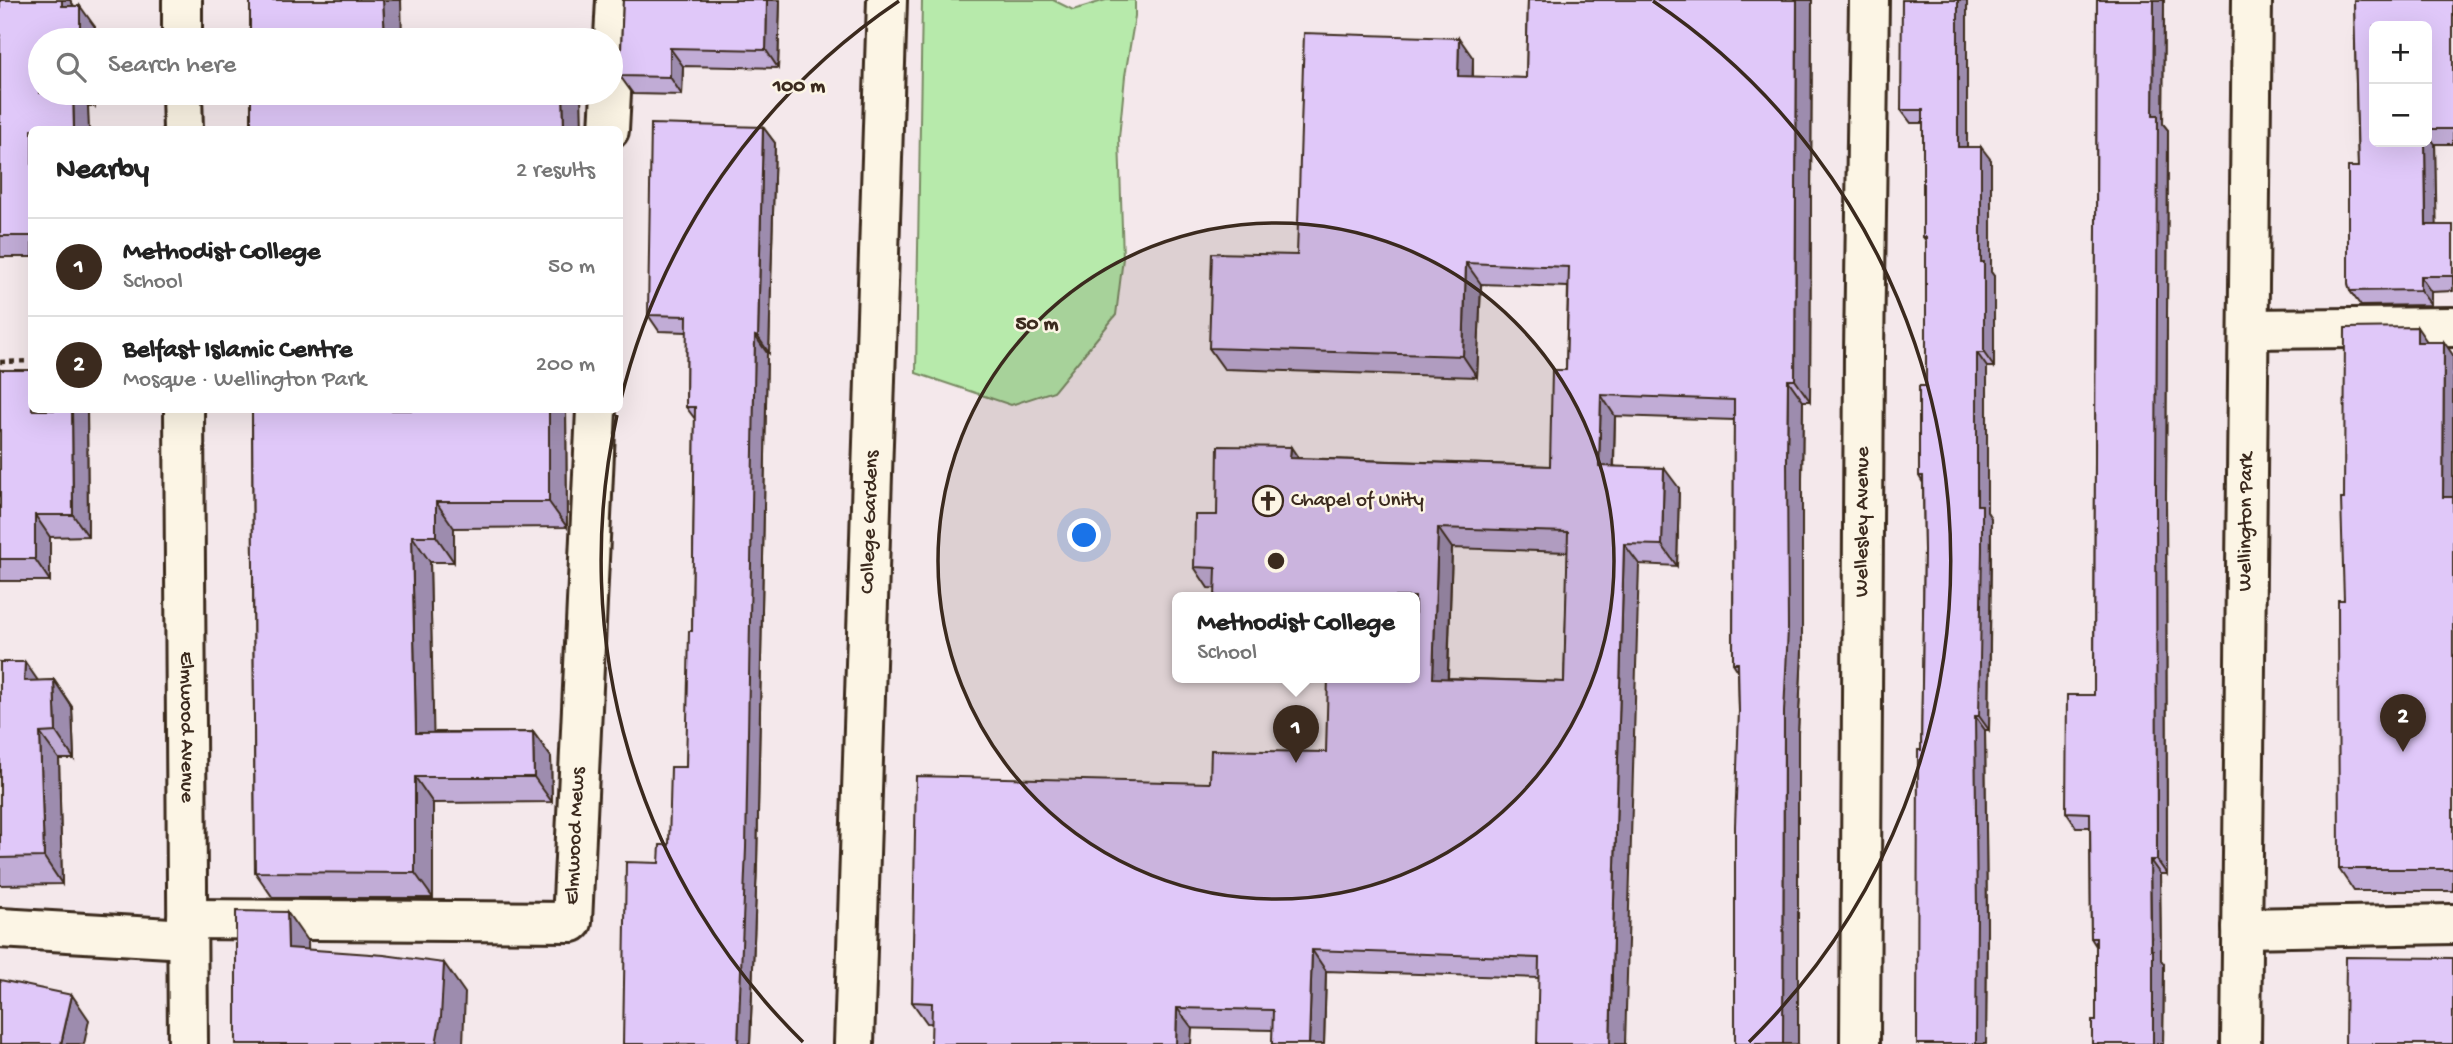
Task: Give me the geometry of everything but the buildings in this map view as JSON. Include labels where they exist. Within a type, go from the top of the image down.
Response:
[{"type":"street","points":[[182,0],[182,28]]},
{"type":"street","points":[[614,28],[616,0]]},
{"type":"street","name":"College Gardens","points":[[854,1044],[887,0]]},
{"type":"street","name":"Wellesley Avenue","points":[[1860,1044],[1869,0]]},
{"type":"street","name":"Wellington Park","points":[[2241,1044],[2252,0]]},
{"type":"street","points":[[183,105],[183,126]]},
{"type":"street","points":[[609,126],[610,105]]},
{"type":"street","points":[[2250,329],[2453,327]]},
{"type":"street","name":"Elmwood Avenue","points":[[184,413],[188,1044]]},
{"type":"street","name":"Elmwood Mews","points":[[187,929],[572,922],[596,413]]},
{"type":"street","points":[[2242,928],[2453,924]]},
{"type":"street","points":[[0,928],[187,929]]},
{"type":"path","points":[[0,362],[28,361]]},
{"type":"green space","points":[[922,0],[1053,0],[1073,10],[1106,0],[1135,0],[1119,138],[1123,258],[1116,315],[1054,391],[1011,405],[916,373]]},
{"type":"place","name":"Chapel of Unity","points":[[1268,501]]},
{"type":"place","name":"Belfast Islamic Centre","points":[[2403,752]]},
{"type":"place","name":"Methodist College","points":[[1296,763]]}]
